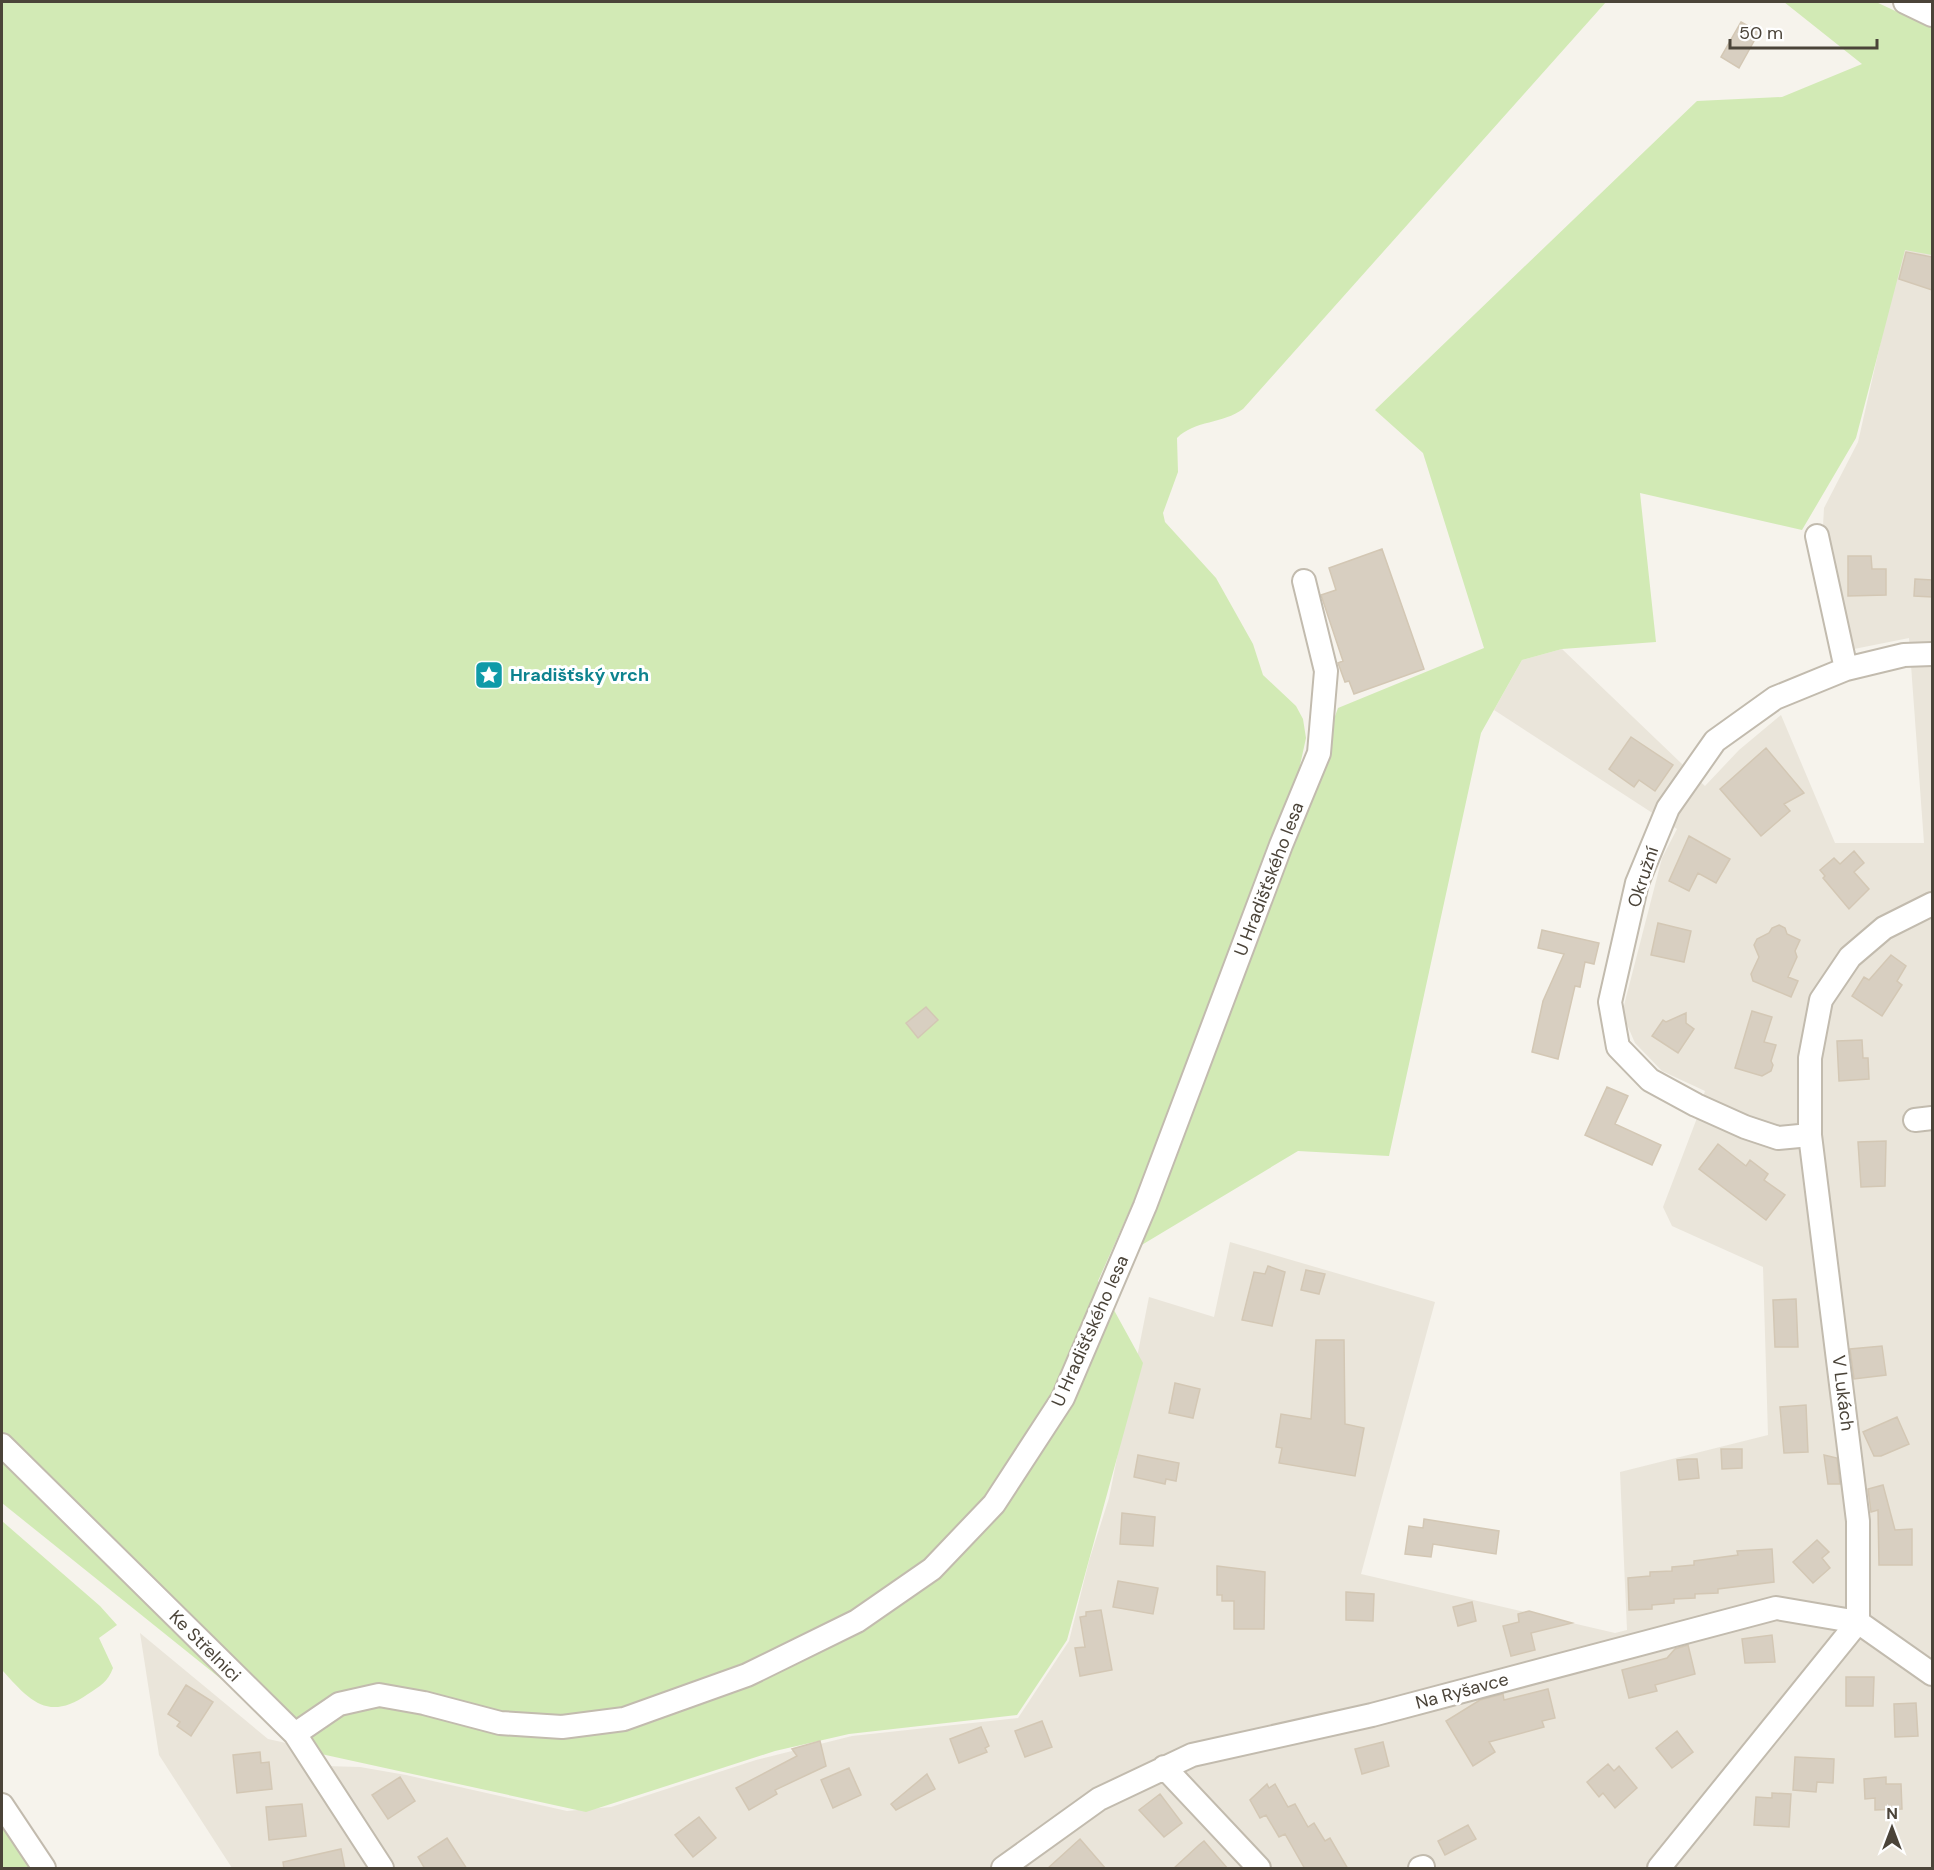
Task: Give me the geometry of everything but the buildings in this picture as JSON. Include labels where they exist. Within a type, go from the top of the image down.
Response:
[{"type":"street","points":[[1905,2],[1932,15]]},
{"type":"street","points":[[1817,536],[1846,669]]},
{"type":"street","name":"U Hradišťského lesa","points":[[295,1734],[339,1704],[379,1695],[424,1703],[500,1723],[562,1727],[624,1719],[747,1676],[857,1621],[932,1569],[994,1504],[1063,1398],[1145,1206],[1281,845],[1319,753],[1326,670],[1304,581]]},
{"type":"street","name":"Okružní","points":[[1810,1135],[1778,1138],[1745,1127],[1696,1105],[1650,1080],[1618,1047],[1610,1002],[1637,883],[1668,808],[1715,741],[1775,698],[1846,669],[1904,655],[1932,654]]},
{"type":"street","name":"V Lukách","points":[[1858,1622],[1858,1521],[1810,1135],[1810,1058],[1821,1000],[1850,957],[1884,928],[1932,904]]},
{"type":"street","name":"Ke Střelnici","points":[[2,1445],[295,1734],[382,1869]]},
{"type":"street","name":"Na Ryšavce","points":[[1003,1869],[1099,1799],[1192,1755],[1372,1715],[1776,1608],[1858,1622],[1932,1674]]},
{"type":"street","points":[[1659,1869],[1858,1622]]},
{"type":"street","points":[[1164,1767],[1259,1869]]},
{"type":"street","points":[[2,1805],[44,1869]]},
{"type":"shaded area","points":[[1902,248],[1932,254],[1932,1868],[232,1868],[159,1755],[140,1633],[268,1739],[286,1743],[325,1766],[360,1767],[406,1775],[567,1811],[611,1807],[756,1760],[852,1736],[1018,1718],[1069,1641],[1089,1561],[1109,1498],[1149,1297],[1214,1317],[1230,1242],[1435,1302],[1361,1574],[1615,1633],[1627,1630],[1620,1472],[1768,1435],[1763,1267],[1672,1226],[1663,1207],[1705,1091],[1662,1071],[1635,1043],[1622,1013],[1662,858],[1677,829],[1494,710],[1522,660],[1562,649],[1705,786],[1739,750],[1781,715],[1835,843],[1924,843],[1909,638],[1849,650],[1822,544],[1824,508],[1858,442]]},
{"type":"green space","points":[[2,2],[1606,2],[1243,409],[1227,417],[1192,428],[1177,438],[1178,472],[1163,513],[1165,522],[1216,578],[1253,644],[1263,675],[1296,706],[1303,719],[1306,738],[1295,788],[1158,1147],[1098,1281],[1143,1363],[1067,1640],[1017,1715],[849,1734],[775,1751],[586,1812],[312,1752],[2,1503]]},
{"type":"green space","points":[[1784,2],[1876,2],[1932,28],[1932,255],[1905,250],[1856,438],[1802,530],[1640,493],[1656,642],[1562,649],[1522,660],[1481,733],[1389,1156],[1298,1151],[1140,1246],[1338,708],[1484,648],[1423,453],[1375,410],[1697,101],[1782,97],[1862,64]]},
{"type":"green space","points":[[2,1521],[100,1606],[117,1625],[99,1638],[113,1668],[111,1673],[100,1686],[74,1702],[51,1707],[40,1704],[22,1691],[2,1670]]},
{"type":"green space","points":[[2,1790],[56,1868],[2,1868]]},
{"type":"place","name":"Hradišťský vrch","points":[[489,675]]}]
